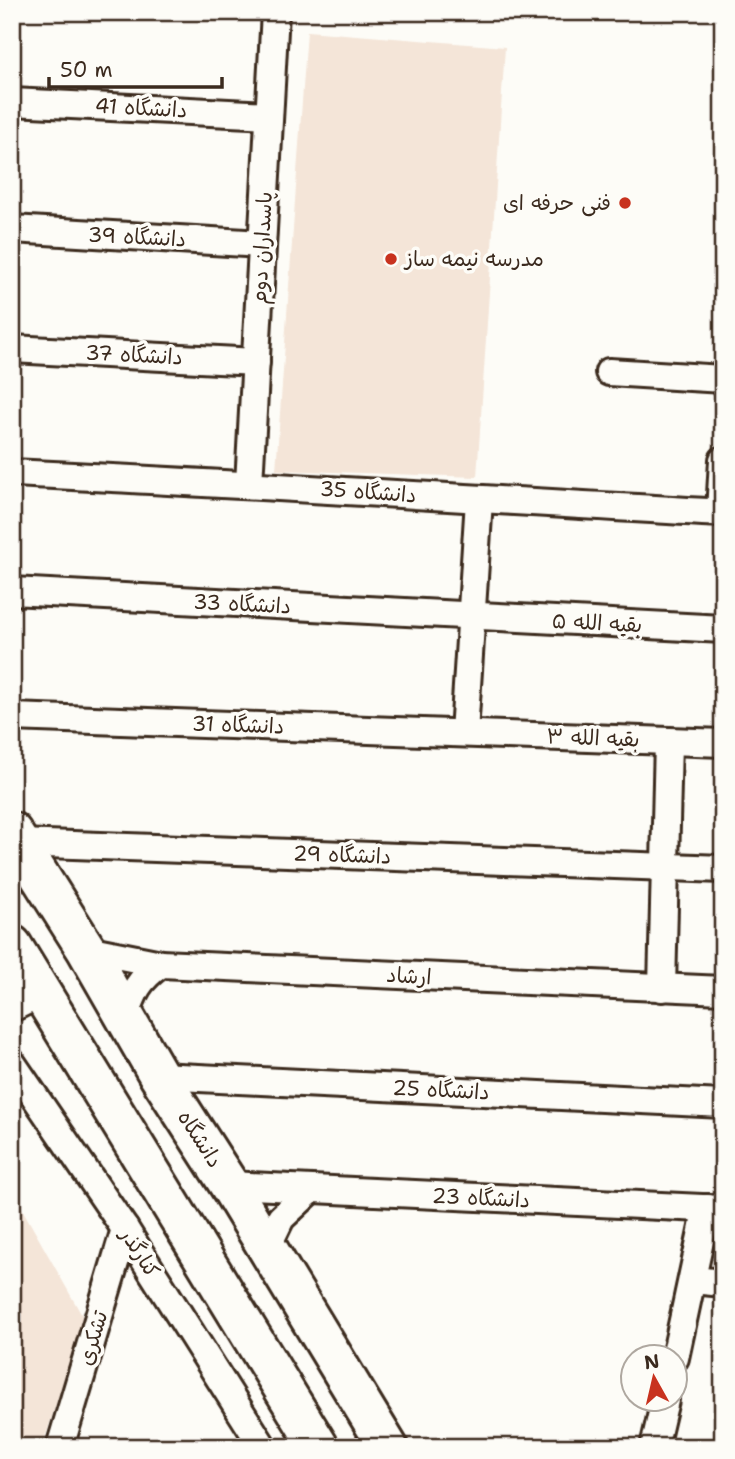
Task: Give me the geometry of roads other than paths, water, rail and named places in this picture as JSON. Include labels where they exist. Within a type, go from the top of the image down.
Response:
[{"type":"main road","name":"دانشگاه","points":[[15,837],[86,949],[159,1076],[229,1185],[388,1447]]},
{"type":"main road","points":[[12,945],[27,1001],[319,1447]]},
{"type":"street","name":"پاسداران دوم","points":[[249,484],[275,12]]},
{"type":"street","name":"دانشگاه 41","points":[[12,102],[269,115]]},
{"type":"street","name":"دانشگاه 39","points":[[12,229],[262,244]]},
{"type":"street","name":"دانشگاه 37","points":[[12,349],[256,362]]},
{"type":"street","points":[[609,372],[723,379]]},
{"type":"street","points":[[721,513],[723,460]]},
{"type":"street","name":"دانشگاه 35","points":[[12,473],[249,484],[721,513]]},
{"type":"street","points":[[464,733],[479,500]]},
{"type":"street","name":"دانشگاه 33","points":[[12,591],[471,616]]},
{"type":"street","name":"بقیه الله ۵","points":[[471,616],[723,629]]},
{"type":"street","name":"دانشگاه 31","points":[[12,717],[464,733]]},
{"type":"street","name":"بقیه الله ۳","points":[[464,733],[723,743]]},
{"type":"street","points":[[662,988],[668,741]]},
{"type":"street","name":"دانشگاه 29","points":[[15,837],[723,869]]},
{"type":"street","name":"ارشاد","points":[[86,949],[161,964],[723,990]]},
{"type":"street","points":[[125,1017],[134,989],[146,975],[161,964]]},
{"type":"street","name":"کنارگذر","points":[[12,1063],[125,1229],[263,1447]]},
{"type":"street","name":"دانشگاه 25","points":[[159,1076],[723,1104]]},
{"type":"street","name":"دانشگاه 23","points":[[229,1185],[715,1208]]},
{"type":"street","points":[[267,1247],[281,1218],[311,1190]]},
{"type":"street","points":[[678,1344],[693,1280],[715,1208]]},
{"type":"street","name":"تشکری","points":[[60,1447],[125,1229]]},
{"type":"street","points":[[693,1280],[723,1283]]},
{"type":"street","points":[[654,1447],[662,1414]]},
{"type":"place","name":"فنی حرفه ای","points":[[625,203]]},
{"type":"place","name":"مدرسه نیمه ساز","points":[[391,259]]}]
